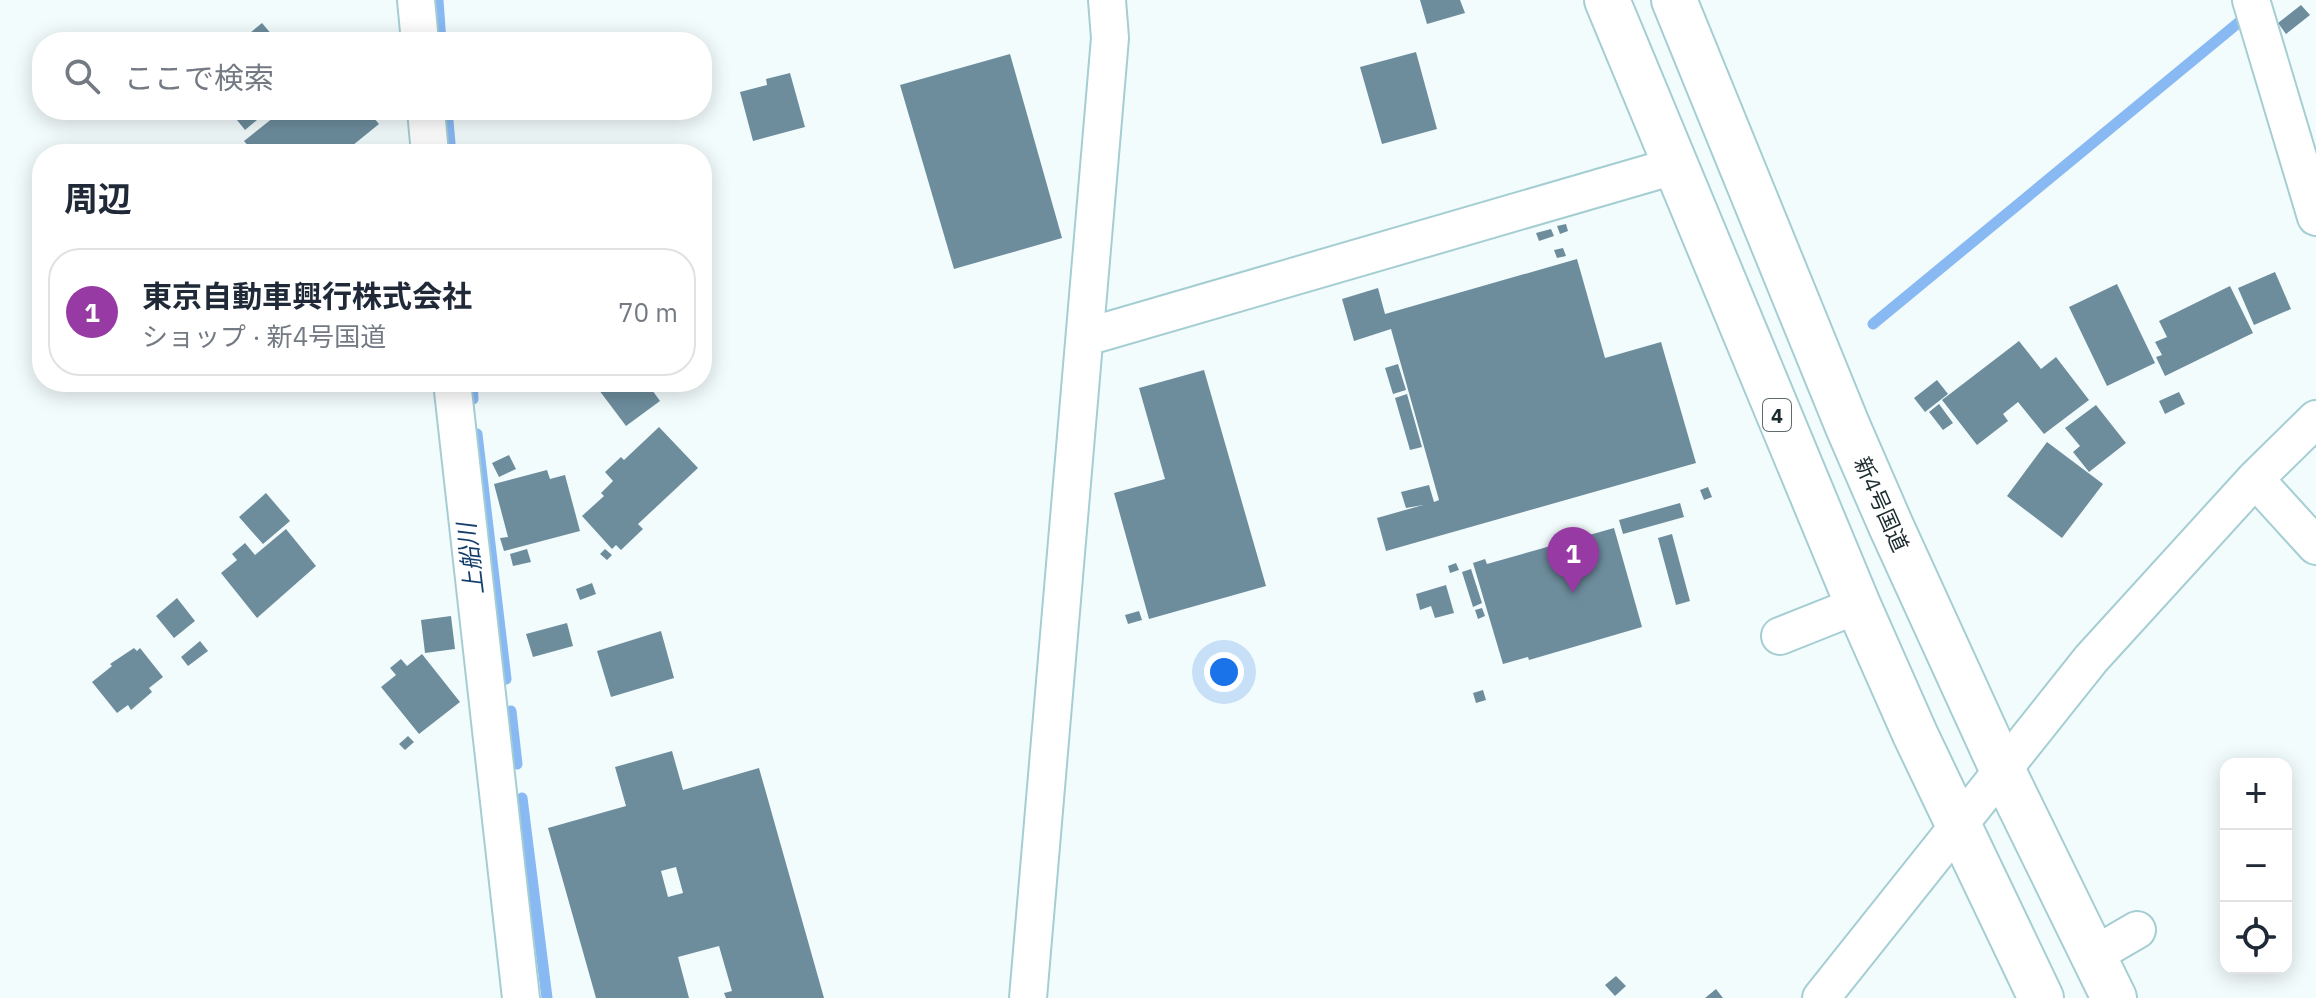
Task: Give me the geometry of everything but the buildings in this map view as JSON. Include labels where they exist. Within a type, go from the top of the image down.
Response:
[{"type":"highway","name":"4","points":[[1607,0],[1858,605],[1915,734],[2041,998]]},
{"type":"highway","name":"新4号国道","points":[[1674,0],[1848,427],[2002,769],[2114,998]]},
{"type":"street","points":[[416,0],[419,32]]},
{"type":"street","points":[[1028,998],[1110,38],[1107,0]]},
{"type":"street","points":[[2254,11],[2316,217]]},
{"type":"street","points":[[427,120],[429,144]]},
{"type":"street","points":[[1086,337],[1674,166]]},
{"type":"street","points":[[453,392],[521,998]]},
{"type":"street","points":[[1821,998],[2091,659],[2255,479],[2316,419]]},
{"type":"street","points":[[2255,479],[2316,546]]},
{"type":"street","points":[[1780,636],[1858,605]]},
{"type":"street","points":[[2094,955],[2137,930]]},
{"type":"waterway","name":"上船川","points":[[438,0],[440,32]]},
{"type":"waterway","points":[[1873,324],[2249,14]]},
{"type":"waterway","name":"上船川","points":[[448,120],[450,144]]},
{"type":"waterway","name":"上船川","points":[[473,392],[473,399]]},
{"type":"waterway","name":"上船川","points":[[477,434],[506,679]]},
{"type":"waterway","name":"上船川","points":[[511,711],[517,764]]},
{"type":"waterway","name":"上船川","points":[[522,798],[547,998]]},
{"type":"place","name":"東京自動車興行株式会社","points":[[1573,593]]}]
